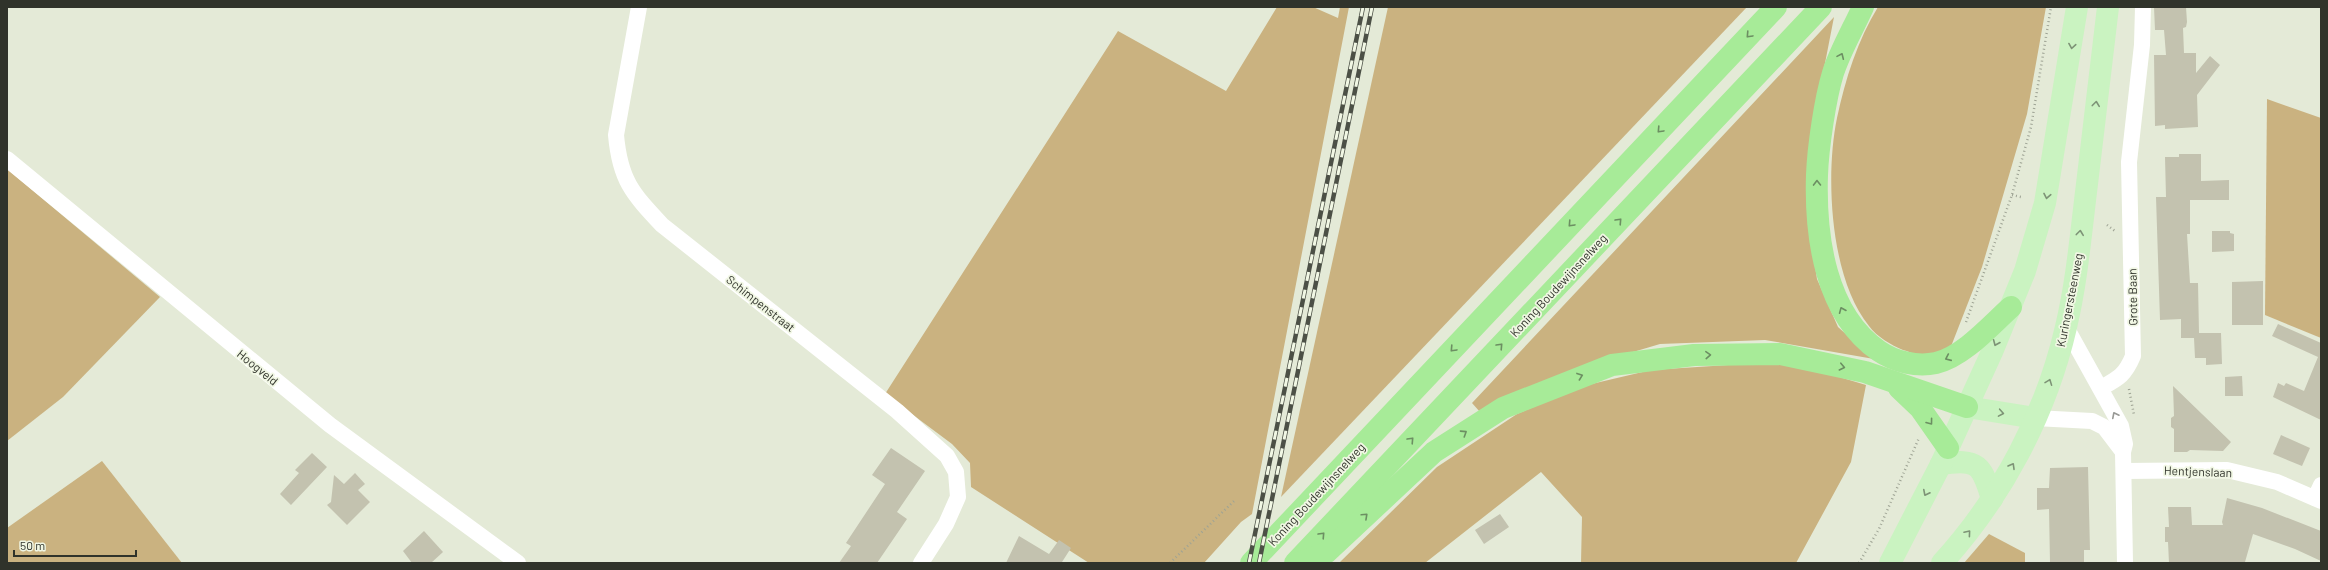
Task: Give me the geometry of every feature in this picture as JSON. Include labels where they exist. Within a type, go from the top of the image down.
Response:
[{"type":"highway","name":"Koning Boudewijnsnelweg","points":[[1251,563],[1776,7]]},
{"type":"highway","name":"Koning Boudewijnsnelweg","points":[[1296,563],[1821,7]]},
{"type":"highway","points":[[1863,7],[1833,74],[1821,135],[1817,175],[1818,214],[1824,258],[1832,288],[1845,317],[1863,340],[1889,357],[1911,364],[1937,363],[1961,352],[2011,307]]},
{"type":"highway","points":[[1296,563],[1326,553],[1434,452],[1503,408],[1612,365],[1694,356],[1780,354],[1865,372],[1966,407]]},
{"type":"highway","points":[[1894,383],[1920,408],[1944,456]]},
{"type":"main road","points":[[1890,563],[1944,456],[2011,307],[2045,203],[2077,7]]},
{"type":"main road","name":"Kuringersteenweg","points":[[1942,563],[1972,527],[1992,499],[2023,446],[2054,371],[2066,327],[2077,264],[2108,7]]},
{"type":"main road","points":[[1966,407],[2035,418]]},
{"type":"main road","points":[[1944,456],[1978,465],[1984,474],[1992,499]]},
{"type":"street","name":"Schimpenstraat","points":[[639,7],[616,135],[618,156],[626,181],[636,197],[662,225],[897,411],[947,456],[956,472],[958,497],[946,524],[921,563]]},
{"type":"street","name":"Grote Baan","points":[[2122,376],[2128,369],[2133,356],[2129,162],[2142,44],[2143,7]]},
{"type":"street","name":"Hoogveld","points":[[7,159],[330,425],[518,563]]},
{"type":"street","points":[[2066,327],[2121,426],[2125,444],[2123,452],[2125,563]]},
{"type":"street","points":[[2101,388],[2122,376]]},
{"type":"street","points":[[2035,418],[2092,421],[2104,427],[2123,452]]},
{"type":"street","name":"Hentjenslaan","points":[[2124,471],[2227,470],[2277,482],[2319,495]]},
{"type":"path","points":[[1965,325],[2012,195],[2031,127],[2051,7]]},
{"type":"path","points":[[2012,195],[2021,197]]},
{"type":"path","points":[[2122,376],[2130,392],[2134,410]]},
{"type":"path","points":[[1859,563],[1879,529],[1921,432]]},
{"type":"path","points":[[1170,563],[1235,500]]},
{"type":"shaded area","points":[[1277,7],[1313,7],[1338,18],[1340,7],[1349,7],[1252,514],[1241,522],[1204,563],[1089,563],[971,487],[970,463],[952,444],[885,394],[1118,31],[1226,91]]},
{"type":"shaded area","points":[[1388,7],[1747,7],[1281,497]]},
{"type":"shaded area","points":[[1878,7],[2046,7],[2027,114],[1982,267],[1950,349],[1934,354],[1915,355],[1894,346],[1872,330],[1856,306],[1846,281],[1834,226],[1831,168],[1837,118],[1844,89],[1858,46]]},
{"type":"shaded area","points":[[1834,17],[1812,130],[1809,225],[1817,279],[1838,327],[1874,359],[1765,340],[1660,344],[1569,371],[1480,412],[1472,403]]},
{"type":"shaded area","points":[[2267,99],[2321,118],[2321,338],[2265,315]]},
{"type":"shaded area","points":[[7,169],[160,297],[63,397],[7,441]]},
{"type":"shaded area","points":[[1759,363],[1806,367],[1866,385],[1851,462],[1796,563],[1581,563],[1582,517],[1541,472],[1425,563],[1339,563],[1437,467],[1517,414],[1583,386],[1651,370]]},
{"type":"shaded area","points":[[102,461],[182,563],[7,563],[7,528]]},
{"type":"shaded area","points":[[1989,534],[2025,553],[2025,563],[1964,563]]},
{"type":"building","points":[[2154,7],[2186,7],[2187,22],[2186,27],[2183,28],[2184,53],[2196,53],[2196,73],[2210,56],[2220,65],[2197,95],[2198,127],[2165,129],[2165,125],[2155,126],[2154,55],[2166,55],[2164,30],[2155,30]]},
{"type":"building","points":[[2179,154],[2201,154],[2201,181],[2229,180],[2229,200],[2190,200],[2190,234],[2187,234],[2190,283],[2198,283],[2199,333],[2221,333],[2222,364],[2206,365],[2206,358],[2195,358],[2194,338],[2181,338],[2181,319],[2160,320],[2156,197],[2166,197],[2165,157],[2179,157]]},
{"type":"building","points":[[2212,231],[2230,231],[2230,233],[2234,234],[2234,251],[2212,252]]},
{"type":"building","points":[[2263,281],[2263,325],[2232,325],[2232,282]]},
{"type":"building","points":[[2278,324],[2321,343],[2321,420],[2273,397],[2278,383],[2284,386],[2286,383],[2304,391],[2318,357],[2272,336]]},
{"type":"building","points":[[2242,376],[2243,396],[2225,396],[2225,377]]},
{"type":"building","points":[[2173,386],[2231,442],[2223,451],[2190,450],[2187,452],[2174,452],[2174,429],[2171,427],[2171,418],[2174,416]]},
{"type":"building","points":[[2281,435],[2310,448],[2302,466],[2273,454]]},
{"type":"building","points":[[891,448],[925,471],[897,512],[907,519],[877,563],[839,563],[851,546],[846,543],[885,484],[872,475]]},
{"type":"building","points":[[312,453],[327,467],[291,505],[280,494],[299,473],[295,470]]},
{"type":"building","points":[[2088,467],[2090,550],[2084,550],[2084,563],[2050,563],[2049,509],[2037,510],[2037,488],[2049,488],[2050,468]]},
{"type":"building","points":[[355,473],[365,484],[358,490],[370,502],[347,525],[327,505],[331,502],[334,475],[344,484]]},
{"type":"building","points":[[2227,498],[2262,508],[2321,531],[2321,561],[2295,549],[2253,534],[2245,562],[2169,563],[2168,542],[2165,542],[2165,527],[2169,527],[2168,507],[2191,507],[2192,525],[2223,525],[2222,522]]},
{"type":"building","points":[[1500,514],[1509,527],[1484,544],[1475,530]]},
{"type":"building","points":[[424,531],[443,552],[431,563],[412,563],[403,551]]},
{"type":"building","points":[[1019,536],[1049,554],[1059,540],[1071,548],[1062,562],[1063,563],[1006,563]]},
{"type":"railway","points":[[1249,563],[1363,7]]},
{"type":"railway","points":[[1259,563],[1372,7]]}]
